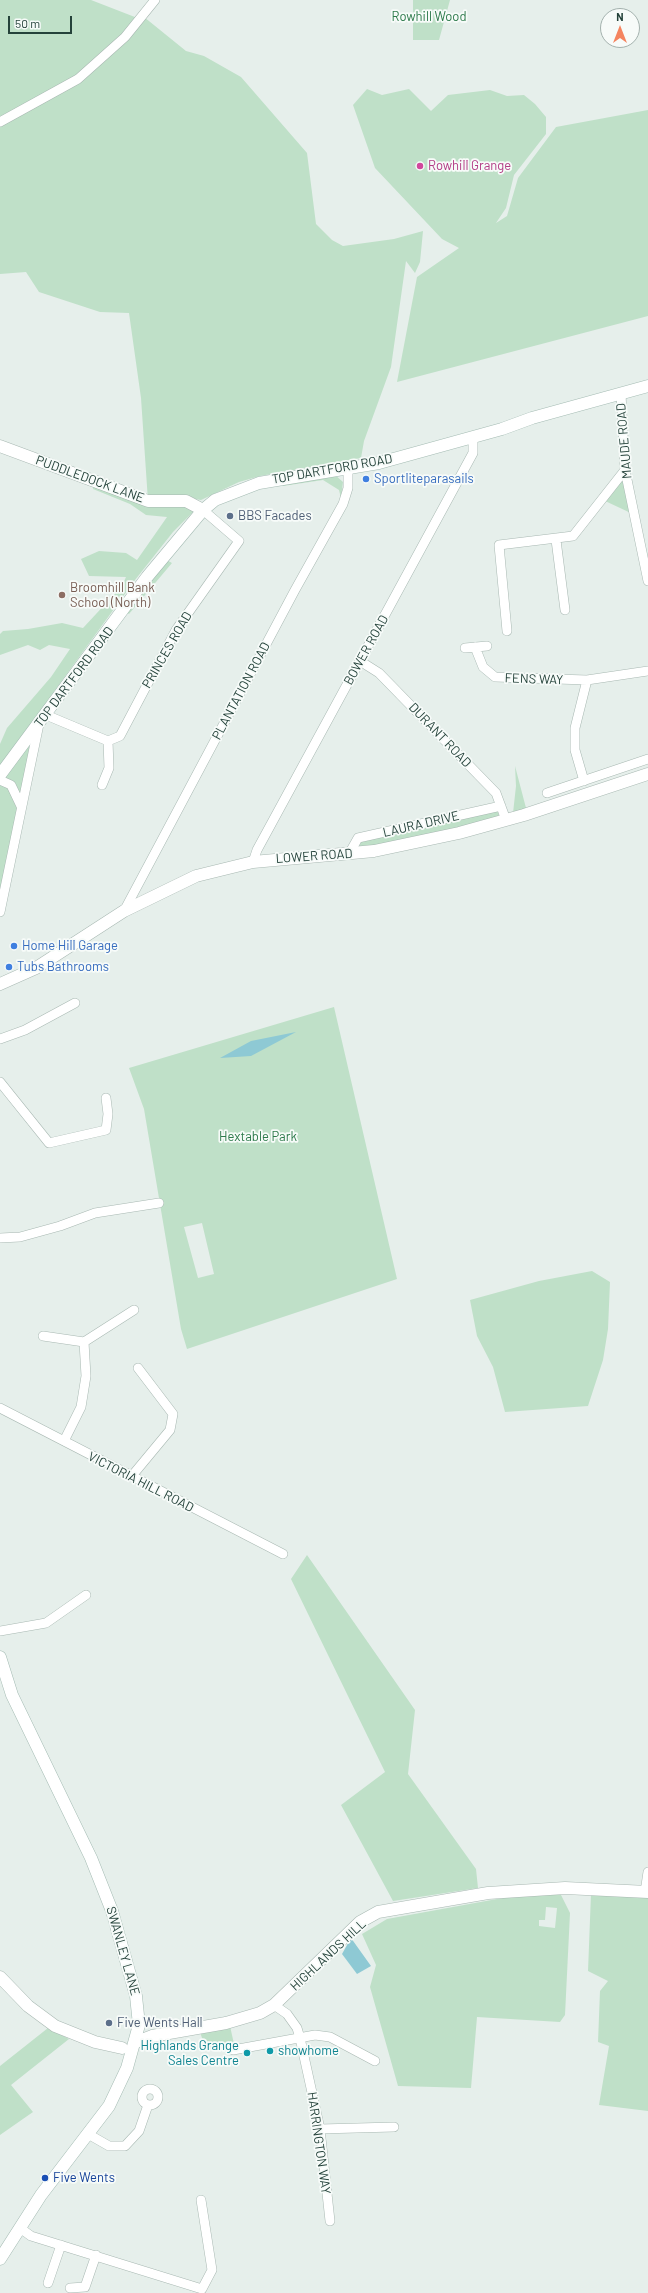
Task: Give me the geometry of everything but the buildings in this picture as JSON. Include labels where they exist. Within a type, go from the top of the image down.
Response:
[{"type":"street","points":[[0,122],[78,79],[125,37],[155,0]]},
{"type":"street","name":"TOP DARTFORD ROAD","points":[[0,775],[147,577],[203,510],[216,500],[231,492],[287,476],[312,475],[386,461],[648,386]]},
{"type":"street","name":"MAUDE ROAD","points":[[621,394],[625,470],[648,581]]},
{"type":"street","name":"BOWER ROAD","points":[[253,862],[257,850],[473,453],[473,437]]},
{"type":"street","name":"PUDDLEDOCK LANE","points":[[0,446],[148,501],[186,501],[203,510]]},
{"type":"street","name":"PLANTATION ROAD","points":[[124,911],[269,639],[344,504],[348,488],[348,468]]},
{"type":"street","points":[[508,631],[500,545],[556,540],[573,536],[625,470]]},
{"type":"street","name":"PRINCES ROAD","points":[[108,740],[120,736],[176,630],[239,541],[203,510]]},
{"type":"street","points":[[556,540],[565,610]]},
{"type":"street","points":[[465,648],[487,646]]},
{"type":"street","name":"FENS WAY","points":[[475,647],[483,667],[495,677],[587,680],[648,671]]},
{"type":"street","name":"DURANT ROAD","points":[[360,661],[379,673],[486,782],[496,793],[506,820]]},
{"type":"street","points":[[584,781],[575,750],[575,728],[587,680]]},
{"type":"street","points":[[0,912],[21,806],[43,719],[108,740],[109,768],[102,785]]},
{"type":"street","points":[[547,793],[648,759]]},
{"type":"street","name":"LOWER ROAD","points":[[0,984],[36,968],[124,911],[196,876],[253,862],[374,851],[436,838],[506,820],[648,774]]},
{"type":"street","points":[[0,780],[11,785],[21,806]]},
{"type":"street","name":"LAURA DRIVE","points":[[349,854],[358,838],[501,806]]},
{"type":"street","points":[[0,1039],[25,1030],[75,1003]]},
{"type":"street","points":[[0,1082],[49,1143],[106,1130],[108,1114],[106,1098]]},
{"type":"street","points":[[0,1238],[20,1237],[60,1226],[95,1214],[159,1203]]},
{"type":"street","points":[[43,1336],[84,1342],[134,1310]]},
{"type":"street","points":[[64,1441],[82,1407],[86,1376],[84,1342]]},
{"type":"street","points":[[131,1476],[170,1430],[173,1414],[138,1368]]},
{"type":"street","name":"VICTORIA HILL ROAD","points":[[0,1408],[283,1554]]},
{"type":"street","points":[[0,1631],[46,1623],[86,1595]]},
{"type":"street","name":"SWANLEY LANE","points":[[0,1657],[12,1695],[90,1858],[112,1911],[136,1996],[140,2025],[127,2068],[109,2106],[41,2195],[0,2259]]},
{"type":"street","points":[[647,1892],[648,1872]]},
{"type":"street","name":"HIGHLANDS HILL","points":[[136,2042],[152,2036],[248,2017],[274,2005],[360,1922],[378,1912],[488,1892],[565,1888],[647,1892]]},
{"type":"street","points":[[0,1977],[28,2006],[55,2026],[95,2042],[122,2048],[136,2042]]},
{"type":"street","name":"HARRINGTON WAY","points":[[274,2005],[286,2014],[297,2028],[300,2038],[320,2129],[330,2221]]},
{"type":"street","points":[[233,2050],[315,2035],[330,2037],[375,2061]]},
{"type":"street","points":[[88,2134],[109,2146],[125,2146],[139,2131],[148,2105]]},
{"type":"street","points":[[320,2129],[394,2127]]},
{"type":"street","points":[[20,2228],[31,2236],[96,2255],[203,2291],[212,2270],[201,2200]]},
{"type":"street","points":[[48,2283],[61,2245]]},
{"type":"street","points":[[70,2288],[85,2287],[96,2255]]},
{"type":"green space","points":[[0,0],[91,0],[140,19],[144,17],[186,51],[204,56],[241,77],[307,153],[316,224],[332,240],[343,246],[394,239],[423,231],[420,262],[415,273],[406,261],[391,367],[364,441],[361,458],[260,476],[239,482],[201,500],[189,498],[148,501],[141,398],[129,313],[100,312],[39,292],[26,272],[0,274]]},
{"type":"green space","name":"Rowhill Wood","points":[[413,0],[450,0],[439,40],[413,40]]},
{"type":"green space","points":[[367,89],[382,95],[409,89],[431,111],[448,95],[490,90],[507,96],[524,95],[535,104],[546,117],[546,134],[514,175],[506,208],[496,223],[507,216],[518,178],[556,127],[648,110],[648,316],[397,382],[417,277],[459,248],[442,239],[375,168],[353,105]]},
{"type":"green space","points":[[625,470],[635,515],[603,500]]},
{"type":"green space","points":[[334,474],[343,482],[341,498],[339,490],[323,480],[283,486],[283,481]]},
{"type":"green space","points":[[94,484],[184,504],[196,509],[173,532],[135,580],[0,766],[0,744],[7,728],[51,677],[70,649],[49,645],[40,650],[28,645],[0,655],[0,634],[3,631],[28,629],[62,623],[83,628],[122,586],[126,577],[89,576],[81,559],[99,551],[126,553],[137,560],[167,517],[146,515],[130,504],[93,489]]},
{"type":"green space","points":[[163,558],[172,563],[129,614],[127,613]]},
{"type":"green space","points":[[39,723],[0,910],[0,780]]},
{"type":"green space","points":[[515,766],[526,808],[513,813],[516,786]]},
{"type":"green space","points":[[497,810],[499,815],[495,819],[376,847],[359,846],[361,842]]},
{"type":"green space","name":"Hextable Park","points":[[334,1007],[397,1279],[187,1349],[181,1329],[144,1109],[129,1068]],"holes":[[[202,1223],[214,1274],[198,1278],[184,1227]]]},
{"type":"green space","points":[[592,1271],[610,1282],[608,1329],[603,1360],[588,1406],[505,1412],[493,1367],[477,1336],[470,1300],[539,1281]]},
{"type":"green space","points":[[307,1555],[415,1710],[408,1774],[476,1869],[478,1888],[393,1901],[341,1805],[385,1772],[291,1579]]},
{"type":"green space","points":[[560,1893],[570,1913],[565,2015],[560,2022],[477,2017],[471,2088],[398,2086],[370,1987],[376,1965],[362,1934],[387,1919],[508,1897]],"holes":[[[546,1907],[557,1908],[555,1928],[539,1926],[539,1920],[545,1920]]]},
{"type":"green space","points":[[591,1894],[648,1896],[648,2111],[599,2105],[609,2046],[598,2042],[600,1991],[608,1981],[588,1971]]},
{"type":"green space","points":[[230,2026],[234,2044],[206,2050],[200,2032]]},
{"type":"green space","points":[[48,2028],[69,2039],[11,2085],[33,2112],[0,2135],[0,2066]]},
{"type":"water","points":[[296,1032],[251,1056],[220,1058],[251,1041]]},
{"type":"water","points":[[351,1938],[371,1966],[357,1974],[342,1954]]},
{"type":"place","name":"Rowhill Grange","points":[[420,166]]},
{"type":"place","name":"Sportliteparasails","points":[[366,479]]},
{"type":"place","name":"BBS Facades","points":[[230,516]]},
{"type":"place","name":"Broomhill Bank School (North)","points":[[62,595]]},
{"type":"place","name":"Home Hill Garage","points":[[14,946]]},
{"type":"place","name":"Tubs Bathrooms","points":[[9,967]]},
{"type":"place","name":"Five Wents Hall","points":[[109,2023]]},
{"type":"place","name":"showhome","points":[[270,2051]]},
{"type":"place","name":"Highlands Grange Sales Centre","points":[[247,2053]]},
{"type":"place","name":"Five Wents","points":[[45,2178]]}]
